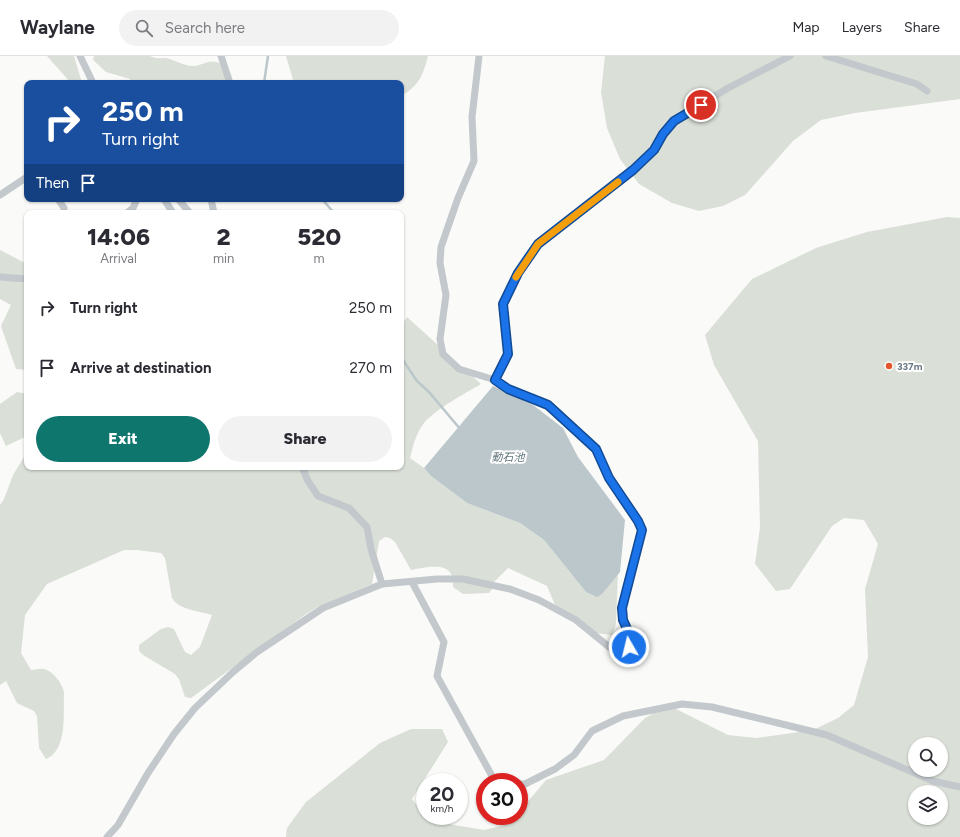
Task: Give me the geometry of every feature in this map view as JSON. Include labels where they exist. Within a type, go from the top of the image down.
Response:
[{"type":"street","points":[[80,56],[92,80]]},
{"type":"street","points":[[221,56],[229,80]]},
{"type":"street","points":[[107,837],[118,825],[148,773],[174,734],[195,708],[233,672],[257,652],[324,608],[382,584],[437,579],[463,579],[510,588],[539,600],[576,620],[614,651],[622,651],[629,647],[632,640],[623,620],[622,608],[642,530],[638,521],[609,478],[596,449],[548,405],[508,389],[495,380],[459,369],[443,354],[440,339],[446,295],[440,263],[441,247],[458,198],[474,160],[472,118],[479,56]]},
{"type":"street","points":[[495,380],[508,354],[503,304],[518,273],[538,244],[633,170],[654,150],[663,134],[674,121],[728,88],[790,56]]},
{"type":"street","points":[[826,56],[917,84],[927,91]]},
{"type":"street","points":[[0,195],[24,179]]},
{"type":"street","points":[[60,202],[64,208]]},
{"type":"street","points":[[130,210],[136,202]]},
{"type":"street","points":[[181,202],[187,210]]},
{"type":"street","points":[[0,277],[24,279]]},
{"type":"street","points":[[303,470],[308,481],[318,496],[349,508],[367,527],[371,549],[382,584]]},
{"type":"street","points":[[412,582],[444,642],[437,676],[490,773]]},
{"type":"street","points":[[528,782],[555,769],[574,755],[592,731],[623,716],[682,704],[712,707],[827,735],[933,782],[960,787]]},
{"type":"shaded area","points":[[47,56],[74,56],[81,80],[68,80]]},
{"type":"shaded area","points":[[94,56],[150,56],[156,58],[166,58],[193,66],[208,62],[215,62],[223,65],[227,80],[130,80],[106,72],[93,60]]},
{"type":"shaded area","points":[[286,56],[428,56],[422,74],[416,84],[404,94],[404,80],[293,80]]},
{"type":"shaded area","points":[[605,56],[960,56],[960,99],[855,113],[821,120],[793,141],[745,195],[723,206],[699,211],[672,203],[639,184],[620,159],[607,128],[601,92]]},
{"type":"shaded area","points":[[947,217],[960,218],[960,837],[286,837],[287,828],[306,802],[380,743],[411,729],[442,729],[448,742],[428,773],[416,773],[416,793],[412,799],[416,804],[416,825],[455,825],[484,830],[505,825],[528,825],[528,801],[546,780],[604,760],[645,718],[668,705],[728,735],[756,738],[813,730],[838,718],[854,705],[868,657],[865,589],[878,544],[864,520],[844,518],[832,526],[790,589],[776,591],[755,564],[760,527],[758,441],[714,365],[705,335],[752,279],[816,248],[867,232]]},
{"type":"shaded area","points":[[0,250],[24,262],[24,370],[16,369],[1,326],[11,305],[0,299]]},
{"type":"shaded area","points":[[407,317],[481,384],[443,407],[424,423],[417,435],[410,458],[467,503],[520,523],[544,540],[586,592],[618,573],[616,624],[612,635],[595,633],[555,605],[547,586],[508,568],[494,582],[493,588],[489,593],[463,594],[453,587],[453,579],[451,574],[444,568],[427,567],[411,570],[395,542],[390,538],[385,537],[379,541],[372,584],[319,606],[191,698],[185,697],[179,679],[175,674],[143,655],[139,651],[139,645],[161,629],[168,627],[174,629],[185,652],[191,655],[200,647],[212,615],[184,608],[175,602],[172,598],[165,558],[161,553],[124,550],[47,584],[25,615],[21,653],[31,670],[42,669],[51,672],[59,681],[64,692],[64,720],[61,739],[58,748],[46,759],[39,748],[37,716],[34,711],[17,703],[6,681],[0,685],[0,505],[4,499],[13,475],[24,457],[24,470],[404,470],[404,322]]},
{"type":"shaded area","points":[[17,392],[24,393],[24,437],[6,446],[0,433],[0,404]]},
{"type":"water","name":"動石池","points":[[493,386],[533,405],[563,428],[578,457],[625,520],[620,572],[602,594],[597,597],[586,592],[544,540],[520,523],[467,503],[431,476],[424,468]]},
{"type":"waterway","points":[[264,80],[268,56]]},
{"type":"waterway","points":[[325,202],[331,210]]},
{"type":"waterway","points":[[404,362],[417,381],[429,392],[461,430]]},
{"type":"slow traffic","points":[[516,277],[538,244],[618,182]]},
{"type":"place","name":"337m","points":[[889,366]]},
{"type":"route","points":[[629,647],[632,640],[623,620],[622,608],[642,530],[638,521],[609,478],[596,449],[548,405],[508,389],[495,380],[508,354],[508,341],[503,304],[511,285],[538,244],[633,170],[654,150],[663,134],[674,121],[701,105]]}]
